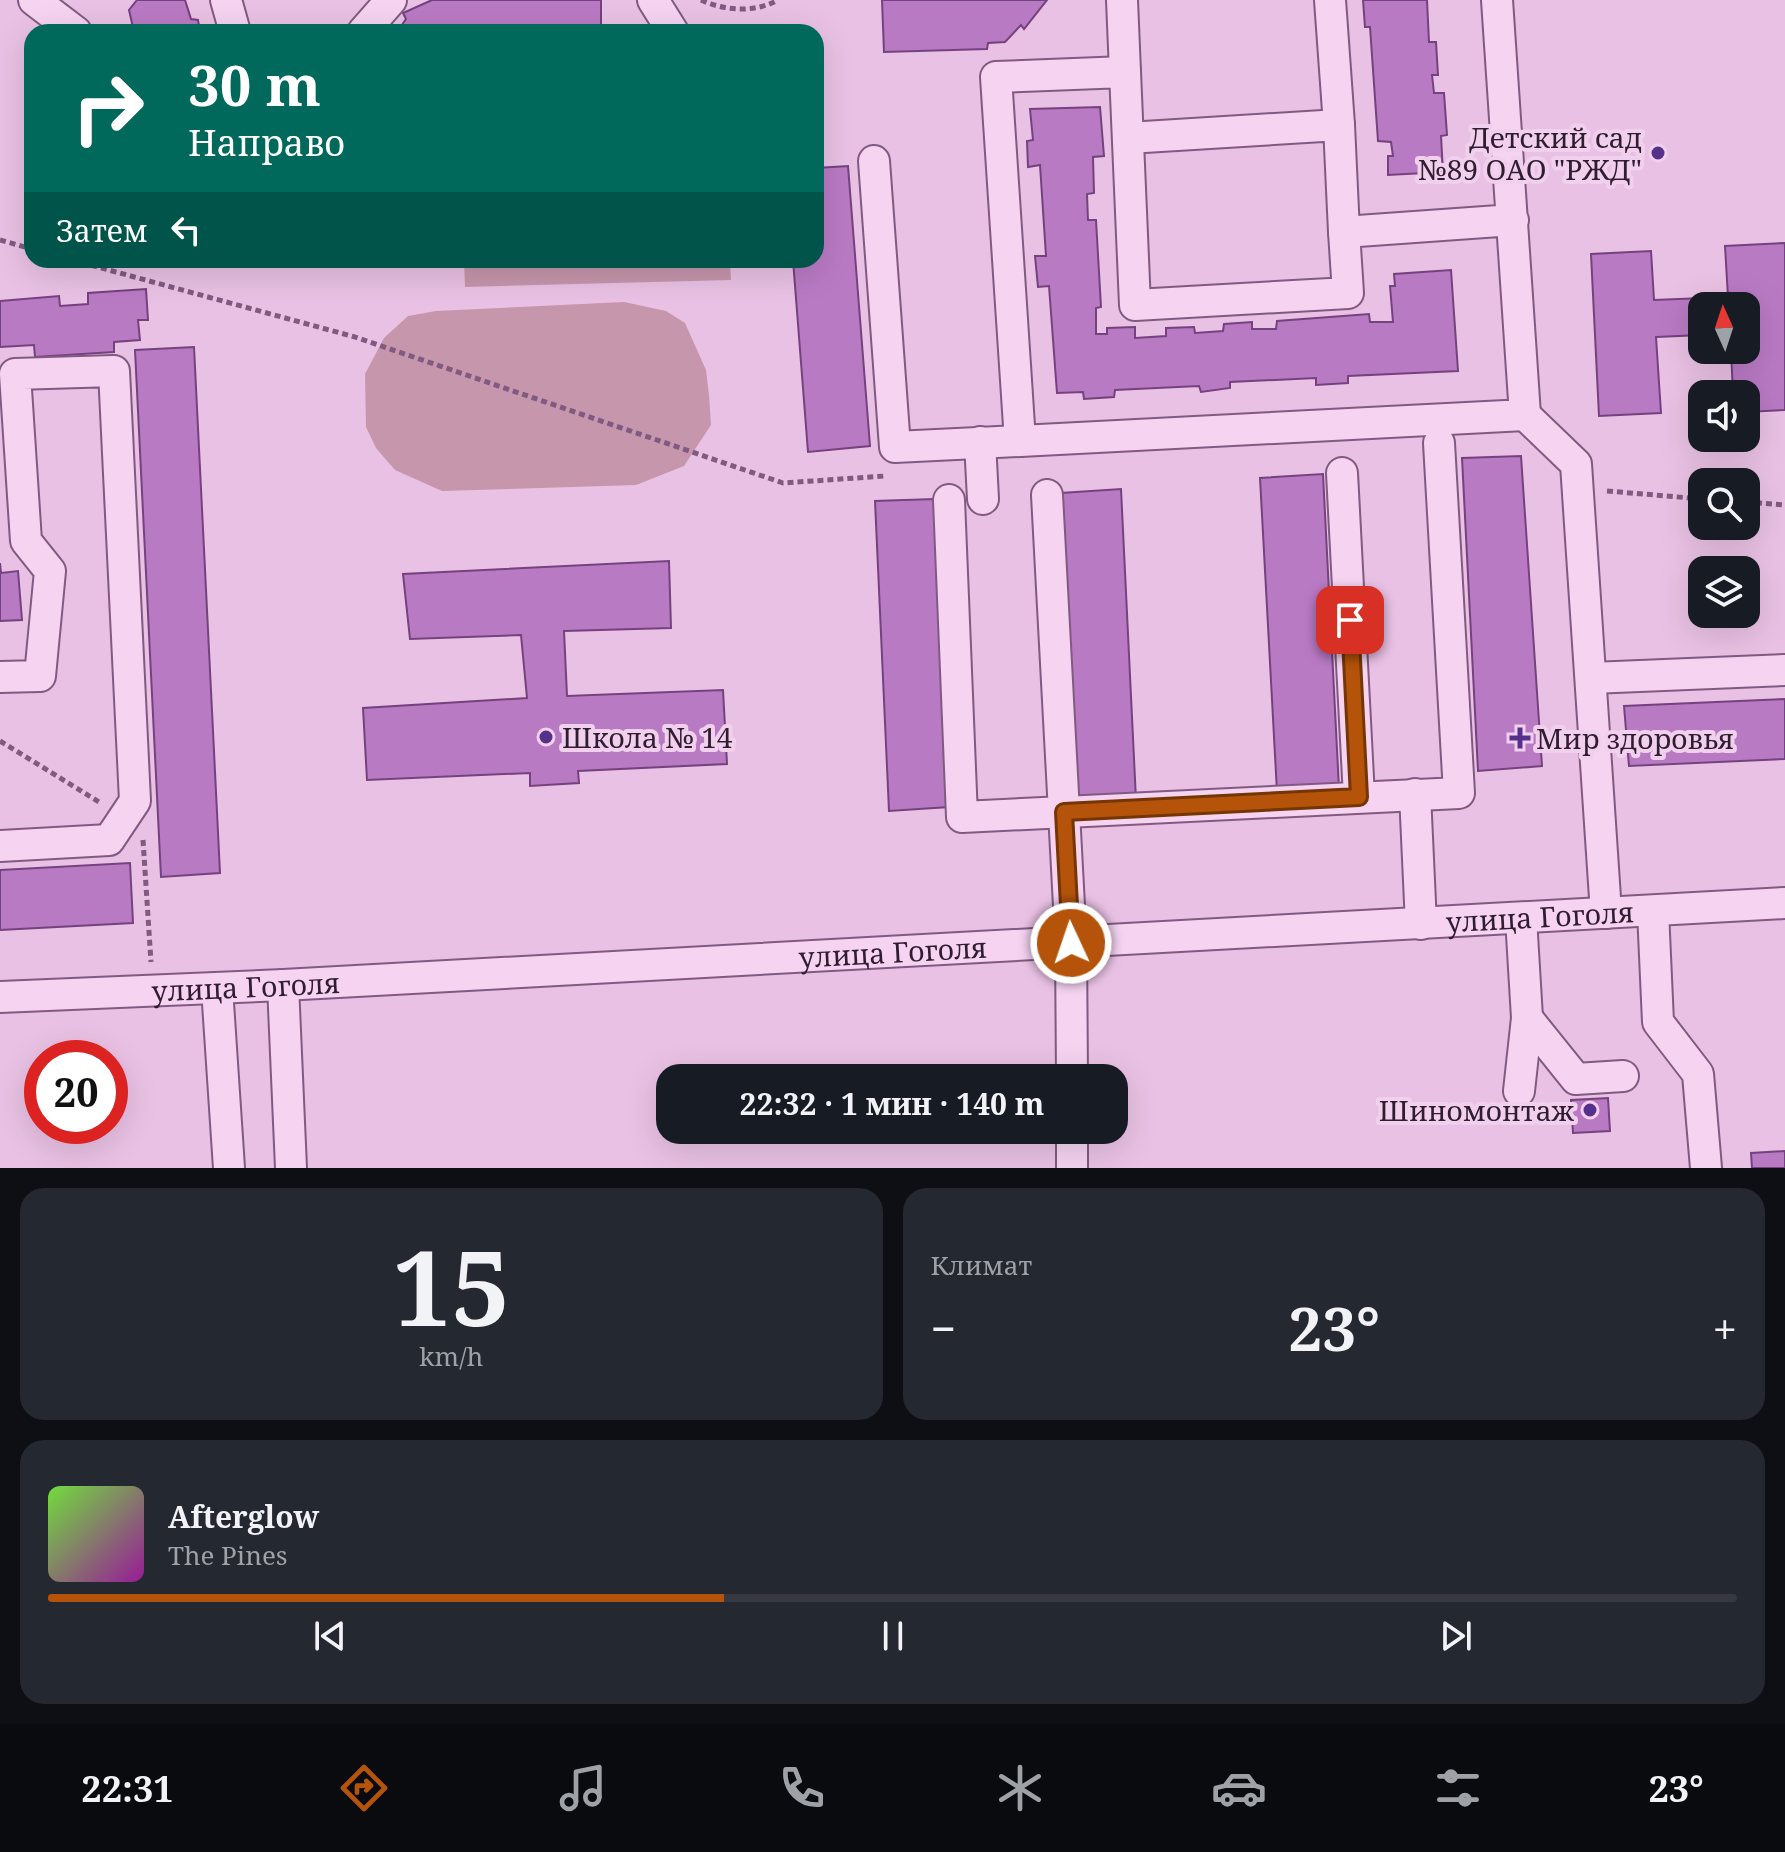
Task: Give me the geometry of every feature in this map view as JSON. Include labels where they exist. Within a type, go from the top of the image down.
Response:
[{"type":"street","points":[[34,0],[66,24]]},
{"type":"street","points":[[226,0],[233,24]]},
{"type":"street","points":[[370,24],[391,0]]},
{"type":"street","points":[[653,0],[668,24]]},
{"type":"street","points":[[1122,0],[1135,305],[1348,293],[1330,0]]},
{"type":"street","points":[[1497,0],[1525,415],[1576,464],[1606,913]]},
{"type":"street","points":[[1020,441],[996,77],[1125,72]]},
{"type":"street","points":[[1128,138],[1339,125]]},
{"type":"street","points":[[874,161],[895,447],[1525,415]]},
{"type":"street","points":[[1344,232],[1513,220]]},
{"type":"street","points":[[0,677],[40,676],[50,571],[26,541],[8,389],[15,374],[114,371],[135,801],[109,840],[0,846]]},
{"type":"street","points":[[980,442],[983,499]]},
{"type":"street","points":[[949,500],[962,817],[1459,793],[1439,443]]},
{"type":"street","points":[[1342,473],[1359,797]]},
{"type":"street","points":[[1047,495],[1071,943],[1072,1064]]},
{"type":"street","points":[[1591,678],[1785,670]]},
{"type":"street","points":[[1415,794],[1421,924]]},
{"type":"street","name":"улица Гоголя","points":[[0,997],[283,985],[1785,903]]},
{"type":"street","points":[[1653,911],[1658,1022],[1698,1074],[1706,1168]]},
{"type":"street","points":[[1519,1091],[1527,1018],[1521,918]]},
{"type":"street","points":[[283,985],[291,1168]]},
{"type":"street","points":[[217,988],[229,1168]]},
{"type":"street","points":[[1527,1018],[1576,1079],[1623,1076]]},
{"type":"street","points":[[1072,1144],[1072,1168]]},
{"type":"path","points":[[701,0],[719,9],[765,7],[778,0]]},
{"type":"path","points":[[0,240],[24,247]]},
{"type":"path","points":[[1760,503],[1785,505]]},
{"type":"shaded area","points":[[464,268],[730,268],[731,280],[465,287]]},
{"type":"shaded area","points":[[624,302],[666,311],[685,323],[706,370],[711,425],[684,466],[636,485],[442,491],[395,470],[376,448],[366,427],[365,374],[384,338],[408,316],[436,311]]},
{"type":"building","points":[[137,0],[185,0],[191,19],[198,20],[199,24],[132,24],[129,10]]},
{"type":"building","points":[[432,0],[601,0],[601,24],[403,24],[406,19],[403,13]]},
{"type":"building","points":[[882,0],[1047,0],[1024,29],[1021,25],[1005,42],[988,43],[987,49],[884,52]]},
{"type":"building","points":[[1363,0],[1427,0],[1429,42],[1436,42],[1438,75],[1432,75],[1434,93],[1444,93],[1447,135],[1441,136],[1443,172],[1388,175],[1388,156],[1393,156],[1391,142],[1378,141],[1370,27],[1365,27]]},
{"type":"building","points":[[1100,107],[1104,156],[1093,157],[1094,193],[1087,194],[1088,220],[1096,220],[1101,307],[1096,308],[1096,334],[1107,334],[1107,328],[1135,327],[1135,338],[1166,336],[1166,328],[1194,327],[1195,333],[1223,331],[1224,324],[1252,322],[1252,329],[1276,329],[1277,321],[1369,314],[1370,322],[1393,322],[1390,286],[1395,286],[1394,274],[1451,270],[1458,371],[1348,376],[1348,383],[1316,385],[1316,378],[1230,382],[1230,388],[1201,392],[1199,386],[1115,390],[1114,397],[1084,399],[1083,392],[1057,393],[1049,286],[1038,287],[1035,256],[1046,256],[1040,165],[1028,167],[1027,141],[1033,140],[1030,109]]},
{"type":"building","points":[[848,166],[870,446],[808,452],[794,268],[824,268],[824,168]]},
{"type":"building","points":[[1785,243],[1785,410],[1760,411],[1760,380],[1732,380],[1732,364],[1760,364],[1760,292],[1728,292],[1725,246]]},
{"type":"building","points":[[1651,251],[1654,300],[1688,299],[1688,336],[1656,337],[1661,413],[1599,416],[1591,254]]},
{"type":"building","points":[[146,289],[148,320],[138,320],[140,340],[114,342],[114,352],[35,357],[34,345],[0,347],[0,301],[59,296],[60,306],[88,304],[88,293]]},
{"type":"building","points":[[194,347],[220,873],[161,877],[135,350]]},
{"type":"building","points":[[1521,456],[1542,766],[1478,771],[1462,458]]},
{"type":"building","points":[[1323,474],[1339,789],[1277,792],[1260,478]]},
{"type":"building","points":[[1121,489],[1136,800],[1078,801],[1061,493]]},
{"type":"building","points":[[934,499],[949,807],[889,811],[875,501]]},
{"type":"building","points":[[669,561],[671,628],[564,631],[567,696],[723,690],[727,764],[578,771],[579,783],[530,786],[530,773],[367,780],[363,708],[527,698],[521,635],[410,639],[403,574]]},
{"type":"building","points":[[0,563],[1,573],[18,571],[22,620],[0,621]]},
{"type":"building","points":[[1785,699],[1785,759],[1629,766],[1624,706]]},
{"type":"building","points":[[130,863],[133,923],[0,930],[0,870]]},
{"type":"building","name":"Шиномонтаж","points":[[1608,1098],[1610,1131],[1573,1133],[1571,1100]]},
{"type":"building","points":[[1785,1151],[1785,1168],[1752,1168],[1751,1153]]},
{"type":"place","name":"Детский сад №89 ОАО \"РЖД\"","points":[[1658,153]]},
{"type":"place","name":"Школа № 14","points":[[546,737]]},
{"type":"place","name":"Мир здоровья","points":[[1520,738]]},
{"type":"place","name":"Шиномонтаж","points":[[1590,1110]]},
{"type":"route","points":[[1071,943],[1064,812],[1359,797],[1350,620]]}]
